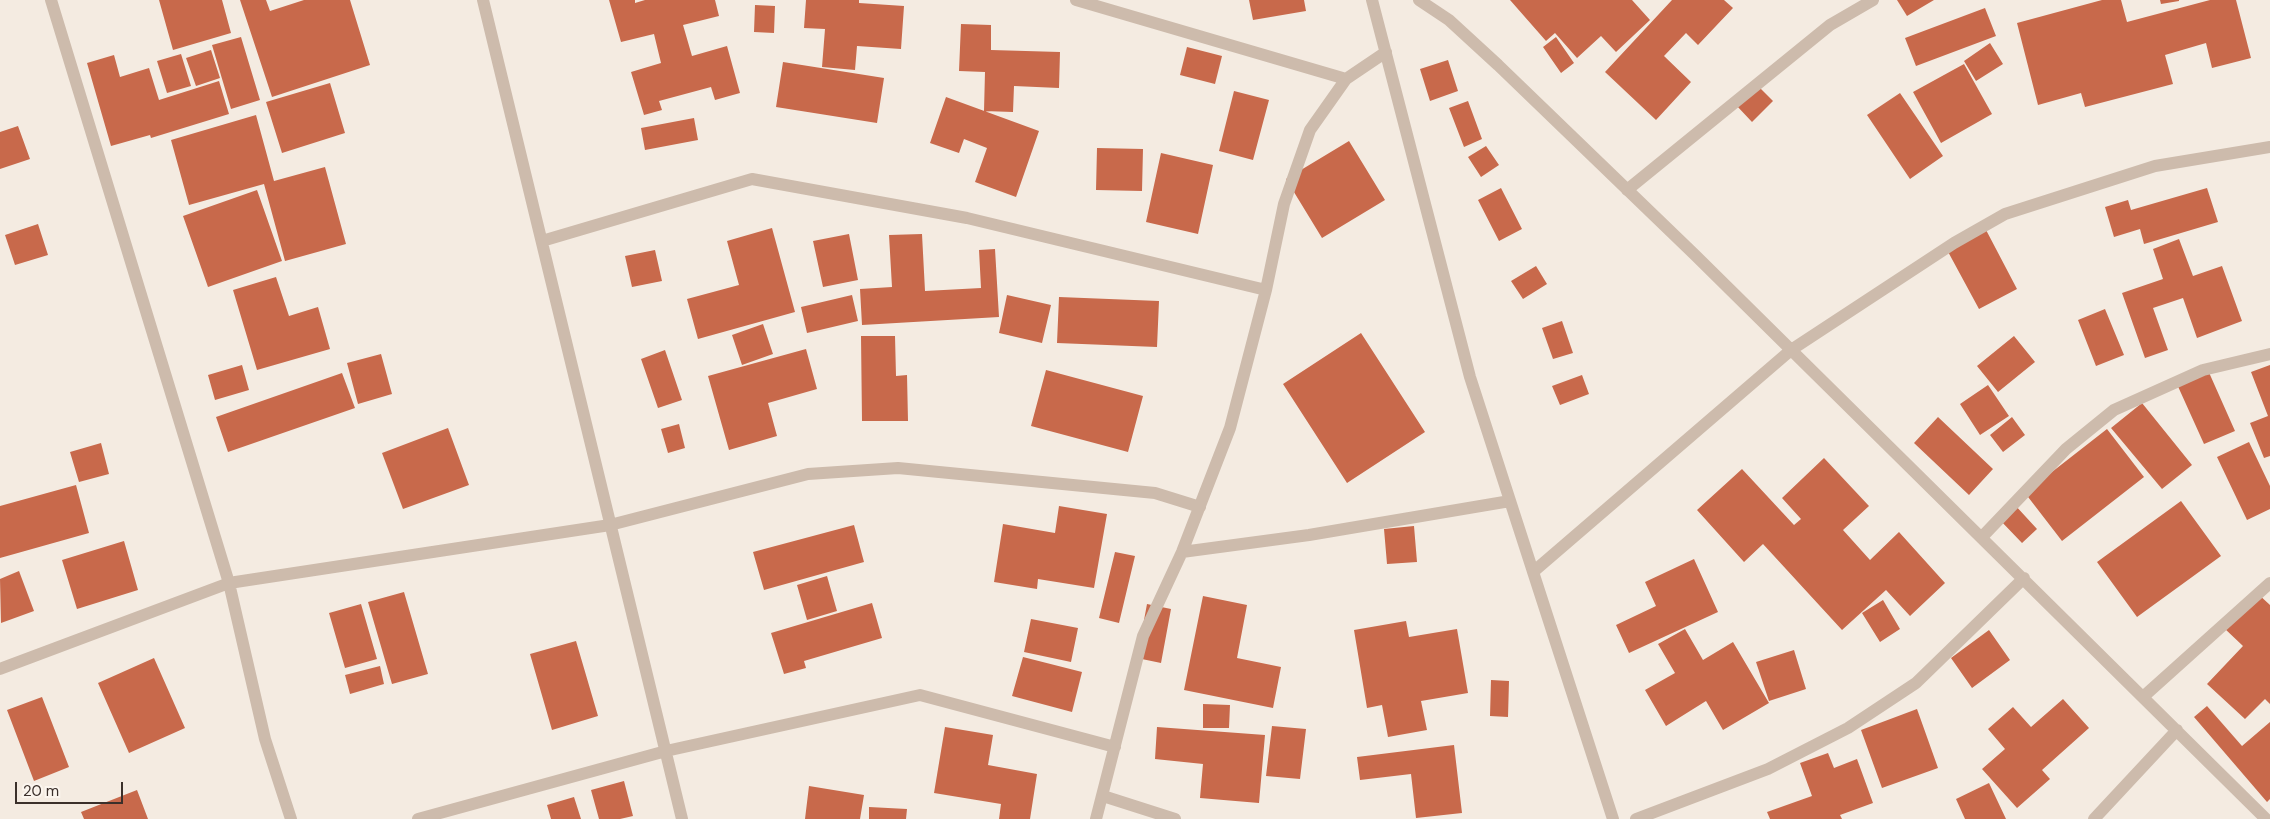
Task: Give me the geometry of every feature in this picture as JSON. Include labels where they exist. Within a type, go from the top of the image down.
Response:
[{"type":"street","points":[[50,0],[229,583],[265,739],[291,819]]},
{"type":"street","points":[[483,0],[682,819]]},
{"type":"street","points":[[1076,0],[1346,79]]},
{"type":"street","points":[[1372,0],[1470,377],[1613,819]]},
{"type":"street","points":[[1419,0],[1449,20],[1627,190],[2024,578],[2266,819]]},
{"type":"street","points":[[1627,190],[1830,25],[1873,0]]},
{"type":"street","points":[[1096,819],[1143,636],[1182,552],[1230,428],[1266,290],[1284,204],[1310,130],[1346,79],[1386,52]]},
{"type":"street","points":[[1533,572],[1791,350],[1954,243],[2005,214],[2155,166],[2270,146]]},
{"type":"street","points":[[542,241],[752,179],[967,218],[1266,290]]},
{"type":"street","points":[[1982,537],[2066,449],[2114,410],[2203,370],[2270,354]]},
{"type":"street","points":[[0,669],[229,583],[610,525],[808,474],[898,468],[1155,493],[1200,507]]},
{"type":"street","points":[[1182,552],[1309,535],[1510,501]]},
{"type":"street","points":[[1636,819],[1660,814],[1768,769],[1848,728],[1916,683],[2024,578]]},
{"type":"street","points":[[2143,697],[2270,583]]},
{"type":"street","points":[[418,819],[666,751],[920,695],[1115,747]]},
{"type":"street","points":[[2094,819],[2177,730]]},
{"type":"street","points":[[1103,796],[1174,819]]},
{"type":"building","points":[[159,0],[222,0],[231,33],[173,50]]},
{"type":"building","points":[[240,0],[266,0],[270,11],[304,0],[350,0],[370,65],[272,97]]},
{"type":"building","points":[[609,0],[635,0],[635,3],[645,0],[715,0],[719,16],[683,25],[692,56],[727,46],[740,93],[715,100],[711,87],[659,101],[662,110],[644,115],[631,72],[661,63],[654,34],[621,42]]},
{"type":"building","points":[[806,0],[859,0],[859,3],[904,6],[901,49],[857,46],[855,70],[822,67],[825,29],[804,28]]},
{"type":"building","points":[[1249,0],[1304,0],[1306,11],[1253,20]]},
{"type":"building","points":[[1510,0],[1632,0],[1650,20],[1616,52],[1601,36],[1577,58],[1555,33],[1546,41]]},
{"type":"building","points":[[1672,0],[1724,0],[1733,8],[1698,45],[1686,33],[1664,56],[1691,82],[1656,120],[1605,72]]},
{"type":"building","points":[[1897,0],[1934,0],[1907,16]]},
{"type":"building","points":[[2102,0],[2121,0],[2127,22],[2210,0],[2236,0],[2251,58],[2212,68],[2206,43],[2165,55],[2173,84],[2085,107],[2081,93],[2038,105],[2017,23]]},
{"type":"building","points":[[2160,0],[2179,0],[2179,1],[2161,4]]},
{"type":"building","points":[[755,5],[775,6],[774,33],[754,32]]},
{"type":"building","points":[[1985,8],[1996,36],[1916,66],[1905,38]]},
{"type":"building","points":[[961,24],[991,25],[991,50],[1060,52],[1059,88],[1014,86],[1013,112],[984,111],[985,72],[959,71]]},
{"type":"building","points":[[241,37],[260,100],[231,109],[212,45]]},
{"type":"building","points":[[1556,37],[1574,63],[1561,73],[1543,47]]},
{"type":"building","points":[[1990,43],[2003,64],[1976,81],[1964,61]]},
{"type":"building","points":[[1187,47],[1222,56],[1215,84],[1180,75]]},
{"type":"building","points":[[211,50],[220,78],[196,86],[186,58]]},
{"type":"building","points":[[181,54],[191,86],[167,93],[157,61]]},
{"type":"building","points":[[114,55],[120,77],[149,68],[159,100],[219,81],[229,114],[151,138],[150,135],[111,146],[87,63]]},
{"type":"building","points":[[1448,60],[1458,91],[1430,101],[1420,69]]},
{"type":"building","points":[[783,62],[884,78],[877,123],[776,107]]},
{"type":"building","points":[[1964,64],[1992,114],[1941,143],[1913,92]]},
{"type":"building","points":[[330,83],[345,133],[282,153],[266,102]]},
{"type":"building","points":[[1757,85],[1773,101],[1752,122],[1736,105]]},
{"type":"building","points":[[1234,91],[1269,100],[1253,160],[1219,151]]},
{"type":"building","points":[[1900,93],[1943,156],[1910,179],[1867,115]]},
{"type":"building","points":[[946,97],[1039,131],[1016,197],[975,182],[987,148],[964,139],[959,153],[930,143]]},
{"type":"building","points":[[1468,101],[1482,139],[1464,147],[1449,108]]},
{"type":"building","points":[[256,115],[274,181],[325,167],[346,244],[285,261],[264,184],[189,205],[171,140]]},
{"type":"building","points":[[694,118],[698,140],[645,150],[641,128]]},
{"type":"building","points":[[18,126],[30,159],[0,169],[0,132]]},
{"type":"building","points":[[1349,141],[1385,200],[1322,238],[1286,179]]},
{"type":"building","points":[[1486,146],[1499,165],[1481,177],[1468,157]]},
{"type":"building","points":[[1097,148],[1143,149],[1142,191],[1096,190]]},
{"type":"building","points":[[1161,153],[1213,165],[1198,234],[1146,222]]},
{"type":"building","points":[[1501,188],[1522,229],[1499,241],[1478,200]]},
{"type":"building","points":[[2207,188],[2218,222],[2144,244],[2140,229],[2114,237],[2105,207],[2128,200],[2131,210]]},
{"type":"building","points":[[257,190],[282,261],[208,287],[183,216]]},
{"type":"building","points":[[38,224],[48,255],[15,265],[5,235]]},
{"type":"building","points":[[772,228],[795,312],[698,339],[687,299],[739,285],[727,241]]},
{"type":"building","points":[[1985,228],[2017,289],[1979,309],[1946,248]]},
{"type":"building","points":[[849,234],[858,280],[823,287],[813,241]]},
{"type":"building","points":[[922,234],[925,291],[981,288],[979,250],[995,249],[999,317],[862,325],[860,289],[892,287],[889,235]]},
{"type":"building","points":[[2179,239],[2193,276],[2222,266],[2242,321],[2197,338],[2183,298],[2153,308],[2168,350],[2145,358],[2122,293],[2163,279],[2153,249]]},
{"type":"building","points":[[655,250],[662,281],[632,287],[625,256]]},
{"type":"building","points":[[1536,266],[1547,284],[1523,299],[1511,281]]},
{"type":"building","points":[[276,277],[289,316],[318,307],[330,349],[257,370],[233,290]]},
{"type":"building","points":[[852,295],[858,321],[807,333],[801,307]]},
{"type":"building","points":[[1007,295],[1051,305],[1042,343],[999,333]]},
{"type":"building","points":[[1059,297],[1159,301],[1157,347],[1057,343]]},
{"type":"building","points":[[2105,309],[2124,355],[2096,366],[2078,320]]},
{"type":"building","points":[[1562,321],[1573,353],[1553,359],[1542,328]]},
{"type":"building","points":[[763,324],[773,354],[742,365],[732,335]]},
{"type":"building","points":[[1361,333],[1425,432],[1347,483],[1283,384]]},
{"type":"building","points":[[861,336],[895,336],[896,376],[907,375],[908,421],[862,421]]},
{"type":"building","points":[[2014,336],[2035,362],[1998,392],[1977,366]]},
{"type":"building","points":[[806,349],[817,389],[768,403],[777,436],[729,450],[708,376]]},
{"type":"building","points":[[665,350],[682,400],[658,408],[641,359]]},
{"type":"building","points":[[381,354],[392,394],[358,404],[347,363]]},
{"type":"building","points":[[242,365],[249,390],[215,400],[208,375]]},
{"type":"building","points":[[2270,365],[2270,456],[2264,458],[2250,423],[2268,416],[2251,372]]},
{"type":"building","points":[[2207,368],[2235,431],[2204,444],[2176,382]]},
{"type":"building","points":[[1046,370],[1143,396],[1128,452],[1031,426]]},
{"type":"building","points":[[342,373],[355,408],[228,452],[216,417]]},
{"type":"building","points":[[1582,375],[1589,394],[1560,405],[1552,386]]},
{"type":"building","points":[[1988,385],[2009,416],[1980,435],[1960,404]]},
{"type":"building","points":[[2142,403],[2192,465],[2162,489],[2111,428]]},
{"type":"building","points":[[1938,417],[1993,469],[1969,495],[1914,443]]},
{"type":"building","points":[[2012,417],[2025,435],[2003,452],[1990,435]]},
{"type":"building","points":[[679,424],[685,448],[668,453],[661,429]]},
{"type":"building","points":[[448,428],[469,485],[403,509],[382,453]]},
{"type":"building","points":[[2107,429],[2144,477],[2062,541],[2025,493]]},
{"type":"building","points":[[2249,442],[2270,486],[2270,509],[2247,520],[2217,457]]},
{"type":"building","points":[[101,443],[109,474],[79,482],[70,452]]},
{"type":"building","points":[[1824,458],[1869,506],[1843,530],[1870,560],[1899,532],[1945,583],[1910,616],[1886,590],[1842,630],[1763,544],[1744,562],[1697,510],[1742,469],[1794,525],[1801,519],[1782,498]]},
{"type":"building","points":[[76,485],[89,533],[0,558],[0,506]]},
{"type":"building","points":[[2181,501],[2221,556],[2137,617],[2097,562]]},
{"type":"building","points":[[2014,504],[2037,529],[2022,543],[1999,519]]},
{"type":"building","points":[[1059,506],[1107,514],[1094,588],[1038,579],[1037,589],[994,582],[1003,524],[1055,533]]},
{"type":"building","points":[[854,525],[864,562],[764,590],[753,552]]},
{"type":"building","points":[[1414,526],[1417,562],[1387,564],[1384,529]]},
{"type":"building","points":[[124,541],[138,590],[77,609],[62,560]]},
{"type":"building","points":[[1115,552],[1135,556],[1119,623],[1099,618]]},
{"type":"building","points":[[1694,559],[1718,612],[1629,653],[1616,625],[1656,606],[1645,582]]},
{"type":"building","points":[[19,571],[34,611],[1,623],[0,579]]},
{"type":"building","points":[[827,576],[837,611],[807,620],[797,585]]},
{"type":"building","points":[[404,592],[428,674],[392,684],[368,602]]},
{"type":"building","points":[[2257,593],[2270,605],[2270,704],[2265,699],[2245,719],[2207,684],[2243,646],[2224,628]]},
{"type":"building","points":[[1203,596],[1247,605],[1237,658],[1281,667],[1273,708],[1184,690]]},
{"type":"building","points":[[1883,600],[1900,629],[1880,642],[1862,613]]},
{"type":"building","points":[[872,603],[882,638],[804,661],[806,668],[784,674],[771,633]]},
{"type":"building","points":[[361,604],[377,659],[345,668],[329,613]]},
{"type":"building","points":[[1147,604],[1171,609],[1161,663],[1137,658]]},
{"type":"building","points":[[1031,619],[1078,628],[1071,662],[1024,652]]},
{"type":"building","points":[[1406,621],[1409,637],[1457,629],[1468,693],[1421,701],[1427,730],[1388,737],[1382,705],[1367,708],[1354,630]]},
{"type":"building","points":[[1685,629],[1703,660],[1733,642],[1769,703],[1723,730],[1706,701],[1666,726],[1645,690],[1675,673],[1658,644]]},
{"type":"building","points":[[1989,630],[2010,660],[1972,688],[1951,658]]},
{"type":"building","points":[[576,641],[598,716],[552,730],[530,654]]},
{"type":"building","points":[[1794,650],[1806,689],[1769,701],[1756,662]]},
{"type":"building","points":[[1023,657],[1082,672],[1072,712],[1012,696]]},
{"type":"building","points":[[154,658],[185,728],[129,753],[98,683]]},
{"type":"building","points":[[380,666],[384,684],[350,694],[345,675]]},
{"type":"building","points":[[1491,680],[1509,681],[1508,717],[1490,716]]},
{"type":"building","points":[[42,697],[69,767],[34,781],[7,710]]},
{"type":"building","points":[[2063,699],[2089,728],[2042,770],[2050,779],[2017,808],[1982,769],[2005,749],[1988,729],[2013,707],[2031,727]]},
{"type":"building","points":[[1203,704],[1230,705],[1229,728],[1203,728]]},
{"type":"building","points":[[2207,706],[2242,746],[2270,722],[2270,799],[2267,802],[2194,717]]},
{"type":"building","points":[[1917,709],[1938,768],[1882,788],[1861,730]]},
{"type":"building","points":[[1272,726],[1306,729],[1300,779],[1266,776]]},
{"type":"building","points":[[945,727],[993,735],[988,765],[1037,774],[1030,819],[999,819],[1001,804],[934,793]]},
{"type":"building","points":[[1157,727],[1265,735],[1259,803],[1200,798],[1203,764],[1155,759]]},
{"type":"building","points":[[1454,745],[1462,813],[1416,818],[1411,774],[1360,780],[1357,757]]},
{"type":"building","points":[[1828,753],[1834,768],[1857,759],[1873,803],[1840,815],[1842,819],[1770,819],[1767,812],[1812,796],[1800,763]]},
{"type":"building","points":[[624,781],[633,816],[620,819],[599,819],[591,790]]},
{"type":"building","points":[[1989,783],[2006,819],[1965,819],[1956,799]]},
{"type":"building","points":[[809,786],[864,795],[860,819],[805,819]]},
{"type":"building","points":[[137,790],[148,819],[84,819],[81,812]]},
{"type":"building","points":[[574,797],[581,819],[551,819],[547,805]]},
{"type":"building","points":[[869,807],[907,809],[906,819],[869,819]]}]
